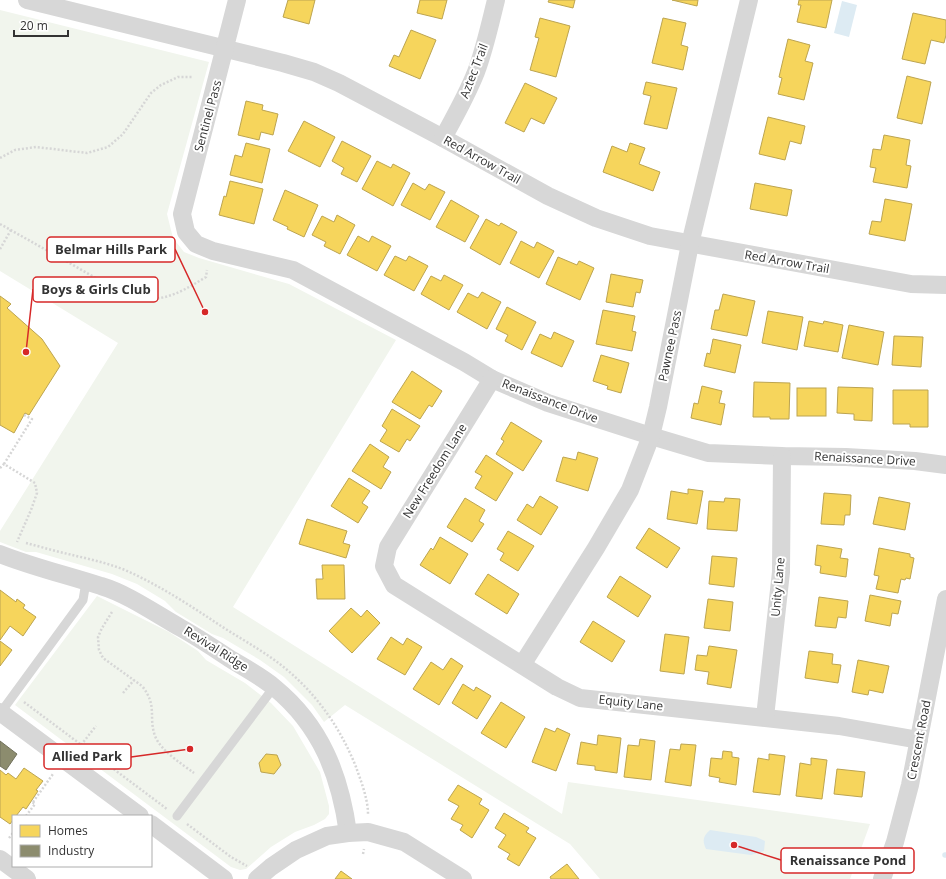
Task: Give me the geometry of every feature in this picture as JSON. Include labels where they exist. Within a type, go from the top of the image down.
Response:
[{"type":"street","name":"Red Arrow Trail","points":[[27,0],[314,72],[339,83],[443,138],[548,196],[596,218],[650,236],[911,284],[946,285]]},
{"type":"street","name":"Sentinel Pass","points":[[186,232],[182,214],[237,0]]},
{"type":"street","name":"Aztec Trail","points":[[443,138],[466,96],[476,72],[496,0]]},
{"type":"street","name":"Pawnee Pass","points":[[522,665],[596,548],[630,490],[650,436],[660,399],[690,244],[749,0]]},
{"type":"street","name":"Renaissance Drive","points":[[186,232],[196,244],[213,251],[293,270],[464,362],[492,379],[548,403],[650,436],[708,453],[915,460],[946,465]]},
{"type":"street","name":"New Freedom Lane","points":[[384,566],[388,547],[492,379]]},
{"type":"street","name":"Unity Lane","points":[[765,717],[781,572],[782,456]]},
{"type":"street","name":"Revival Ridge","points":[[5,556],[101,586],[121,594],[190,633],[274,687],[302,714],[313,728],[328,757],[344,807],[348,833]]},
{"type":"street","name":"Equity Lane","points":[[384,566],[394,585],[557,687],[580,698],[839,726],[919,740]]},
{"type":"street","name":"Crescent Road","points":[[882,879],[896,842],[910,785],[946,599]]},
{"type":"street","points":[[0,712],[139,815]]},
{"type":"street","points":[[152,825],[224,879]]},
{"type":"street","points":[[259,877],[271,866],[296,850],[326,836],[368,832],[404,842],[463,879]]},
{"type":"street","points":[[0,859],[27,879]]},
{"type":"lane","points":[[0,712],[83,600],[86,582]]},
{"type":"lane","points":[[177,816],[274,687]]},
{"type":"path","points":[[0,158],[15,150],[36,147],[87,153],[108,147],[123,134],[151,93],[161,85],[178,77],[193,76]]},
{"type":"path","points":[[0,224],[119,291],[145,300],[159,299],[185,290],[206,277],[208,270]]},
{"type":"path","points":[[0,249],[11,230]]},
{"type":"path","points":[[0,468],[32,419],[24,415]]},
{"type":"path","points":[[4,464],[35,482],[37,493],[31,510],[5,556]]},
{"type":"path","points":[[112,612],[98,637],[98,650],[103,658],[142,686],[150,698],[152,705],[152,720],[156,738],[168,754],[203,781]]},
{"type":"path","points":[[123,694],[134,680]]},
{"type":"path","points":[[14,695],[231,857],[250,868],[259,877]]},
{"type":"path","points":[[27,815],[35,804],[32,802],[53,774]]},
{"type":"path","points":[[9,838],[12,834]]},
{"type":"shaded area","points":[[842,1],[857,5],[849,37],[834,33]]},
{"type":"shaded area","points":[[0,10],[209,62],[167,214],[173,238],[184,252],[199,258],[289,284],[396,340],[233,607],[562,814],[568,782],[870,824],[850,879],[600,879],[570,844],[345,705],[324,722],[312,705],[284,677],[260,660],[223,638],[212,634],[176,612],[165,601],[137,584],[112,574],[36,552],[26,552],[0,542],[0,531],[118,343],[0,271]]},
{"type":"shaded area","points":[[97,596],[169,632],[198,651],[206,660],[245,683],[271,703],[293,726],[320,772],[329,806],[329,814],[325,819],[295,832],[271,847],[246,869],[240,870],[231,867],[15,705]]},
{"type":"shaded area","points":[[710,830],[756,837],[765,841],[764,851],[751,855],[706,849],[704,839]]},
{"type":"building: Homes","points":[[288,0],[315,0],[309,24],[283,17]]},
{"type":"building: Homes","points":[[420,0],[447,0],[442,19],[417,13]]},
{"type":"building: Homes","points":[[549,0],[575,0],[573,8],[548,2]]},
{"type":"building: Homes","points":[[672,0],[698,0],[697,6]]},
{"type":"building: Homes","points":[[799,0],[832,0],[826,28],[797,22],[801,5],[798,5]]},
{"type":"building: Homes","points":[[913,13],[946,20],[946,35],[944,43],[931,40],[925,64],[902,59]]},
{"type":"building: Homes","points":[[540,18],[570,26],[556,77],[530,70],[539,38],[535,37]]},
{"type":"building: Homes","points":[[663,18],[686,23],[681,45],[688,47],[683,70],[652,63]]},
{"type":"building: Homes","points":[[411,30],[436,40],[420,79],[389,66],[394,55],[399,57]]},
{"type":"building: Homes","points":[[788,39],[810,45],[805,61],[813,63],[804,100],[778,94],[782,78],[779,77]]},
{"type":"building: Homes","points":[[907,76],[931,82],[922,124],[897,118]]},
{"type":"building: Homes","points":[[646,82],[677,88],[667,129],[644,124],[651,96],[643,94]]},
{"type":"building: Homes","points":[[525,83],[557,98],[544,124],[531,118],[524,132],[505,123]]},
{"type":"building: Homes","points":[[246,101],[263,105],[262,110],[278,114],[273,135],[261,132],[259,140],[238,135]]},
{"type":"building: Homes","points":[[768,117],[805,126],[801,144],[790,141],[785,160],[759,154]]},
{"type":"building: Homes","points":[[304,121],[335,137],[320,167],[288,151]]},
{"type":"building: Homes","points":[[884,135],[910,140],[906,165],[911,166],[907,188],[873,182],[876,168],[870,167],[873,149],[881,150]]},
{"type":"building: Homes","points":[[342,141],[371,156],[357,182],[341,174],[344,168],[332,161]]},
{"type":"building: Homes","points":[[246,143],[270,149],[262,183],[230,175],[235,155],[242,157]]},
{"type":"building: Homes","points":[[630,143],[645,148],[639,164],[660,172],[653,191],[603,172],[612,146],[627,152]]},
{"type":"building: Homes","points":[[377,161],[391,168],[393,164],[410,173],[393,206],[362,189]]},
{"type":"building: Homes","points":[[230,181],[263,189],[254,224],[219,215]]},
{"type":"building: Homes","points":[[413,183],[425,190],[429,184],[445,192],[430,220],[401,205]]},
{"type":"building: Homes","points":[[755,183],[792,190],[787,216],[750,209]]},
{"type":"building: Homes","points":[[285,190],[318,205],[304,237],[273,220]]},
{"type":"building: Homes","points":[[885,199],[912,204],[905,241],[869,234],[872,221],[881,222]]},
{"type":"building: Homes","points":[[451,200],[479,216],[465,242],[436,227]]},
{"type":"building: Homes","points":[[337,215],[355,225],[340,254],[324,246],[326,242],[312,235],[322,216],[334,222]]},
{"type":"building: Homes","points":[[486,219],[499,226],[501,223],[517,232],[500,265],[470,248]]},
{"type":"building: Homes","points":[[358,236],[369,242],[372,236],[391,246],[377,271],[347,255]]},
{"type":"building: Homes","points":[[521,241],[534,248],[537,242],[554,251],[539,278],[510,263]]},
{"type":"building: Homes","points":[[395,256],[406,261],[409,256],[428,266],[414,291],[384,275]]},
{"type":"building: Homes","points":[[558,257],[577,265],[579,261],[594,268],[580,300],[546,284]]},
{"type":"building: Homes","points":[[611,274],[643,280],[640,293],[636,292],[633,307],[606,302]]},
{"type":"building: Homes","points":[[444,275],[463,285],[449,310],[421,294],[431,276],[441,281]]},
{"type":"building: Homes","points":[[482,292],[501,302],[487,329],[457,312],[468,293],[478,298]]},
{"type":"building: Homes","points":[[723,294],[755,301],[747,336],[711,329],[715,310],[719,310]]},
{"type":"building: Homes","points":[[0,296],[11,304],[7,308],[42,339],[60,366],[29,415],[25,413],[14,433],[0,425]]},
{"type":"building: Homes","points":[[507,307],[536,322],[522,350],[505,341],[508,335],[496,329]]},
{"type":"building: Homes","points":[[603,310],[635,316],[632,331],[636,332],[632,351],[596,344]]},
{"type":"building: Homes","points":[[768,311],[803,317],[797,350],[762,343]]},
{"type":"building: Homes","points":[[809,321],[823,324],[824,321],[843,325],[838,352],[804,346]]},
{"type":"building: Homes","points":[[849,325],[884,332],[878,365],[842,358]]},
{"type":"building: Homes","points":[[554,332],[574,341],[562,367],[531,353],[540,334],[551,339]]},
{"type":"building: Homes","points":[[894,336],[923,337],[921,367],[892,365]]},
{"type":"building: Homes","points":[[713,339],[741,345],[735,373],[704,366],[707,353],[710,354]]},
{"type":"building: Homes","points":[[601,355],[629,363],[621,393],[607,389],[608,386],[593,381]]},
{"type":"building: Homes","points":[[412,371],[442,391],[432,407],[429,405],[420,419],[392,402]]},
{"type":"building: Homes","points":[[754,382],[790,383],[789,419],[753,417]]},
{"type":"building: Homes","points":[[702,386],[722,391],[719,403],[725,404],[721,425],[691,418],[694,403],[698,404]]},
{"type":"building: Homes","points":[[838,387],[873,388],[872,421],[854,420],[854,414],[837,413]]},
{"type":"building: Homes","points":[[797,388],[826,388],[826,416],[797,416]]},
{"type":"building: Homes","points":[[893,390],[928,390],[928,427],[910,427],[910,424],[893,424]]},
{"type":"building: Homes","points":[[392,409],[420,426],[410,441],[407,439],[399,452],[380,441],[387,430],[382,426]]},
{"type":"building: Homes","points":[[511,422],[542,441],[523,471],[496,454],[504,441],[501,439]]},
{"type":"building: Homes","points":[[370,444],[389,457],[383,467],[391,472],[381,489],[352,471]]},
{"type":"building: Homes","points":[[578,452],[598,458],[588,491],[556,481],[563,457],[576,460]]},
{"type":"building: Homes","points":[[486,455],[513,473],[496,501],[475,488],[482,476],[475,472]]},
{"type":"building: Homes","points":[[349,478],[370,491],[362,503],[368,507],[358,523],[331,506]]},
{"type":"building: Homes","points":[[688,489],[703,491],[697,524],[667,519],[671,491],[688,494]]},
{"type":"building: Homes","points":[[824,493],[851,495],[850,515],[845,515],[844,525],[821,524]]},
{"type":"building: Homes","points":[[540,496],[558,507],[541,535],[517,520],[527,504],[533,508]]},
{"type":"building: Homes","points":[[879,497],[910,503],[905,530],[873,524]]},
{"type":"building: Homes","points":[[465,498],[485,510],[479,521],[484,524],[472,542],[447,527]]},
{"type":"building: Homes","points":[[725,498],[740,499],[737,531],[707,529],[709,501],[724,502]]},
{"type":"building: Homes","points":[[307,519],[347,531],[343,543],[350,545],[346,558],[299,544]]},
{"type":"building: Homes","points":[[649,528],[680,548],[667,568],[636,548]]},
{"type":"building: Homes","points":[[508,531],[534,546],[518,571],[500,560],[504,553],[497,549]]},
{"type":"building: Homes","points":[[440,537],[468,554],[450,584],[420,565],[431,548],[433,550]]},
{"type":"building: Homes","points":[[817,545],[842,549],[840,558],[848,559],[846,577],[820,573],[821,566],[815,565]]},
{"type":"building: Homes","points":[[879,548],[910,554],[910,557],[914,558],[910,579],[901,579],[898,593],[876,589],[879,576],[874,575]]},
{"type":"building: Homes","points":[[712,556],[737,558],[734,587],[709,584]]},
{"type":"building: Homes","points":[[322,565],[344,565],[345,599],[317,599],[316,579],[323,579]]},
{"type":"building: Homes","points":[[488,574],[519,594],[507,614],[475,594]]},
{"type":"building: Homes","points":[[620,576],[651,596],[638,617],[607,597]]},
{"type":"building: Homes","points":[[0,590],[16,602],[17,599],[25,605],[23,608],[36,617],[23,636],[10,626],[0,640]]},
{"type":"building: Homes","points":[[870,595],[901,601],[898,614],[892,613],[890,626],[865,621]]},
{"type":"building: Homes","points":[[819,597],[848,601],[846,618],[838,617],[836,628],[815,626]]},
{"type":"building: Homes","points":[[708,599],[733,602],[730,631],[704,628]]},
{"type":"building: Homes","points":[[351,608],[361,617],[367,610],[380,623],[352,653],[329,631]]},
{"type":"building: Homes","points":[[593,621],[625,641],[612,662],[580,642]]},
{"type":"building: Homes","points":[[665,634],[689,637],[684,674],[660,671]]},
{"type":"building: Homes","points":[[391,637],[403,645],[407,638],[422,647],[405,675],[377,659]]},
{"type":"building: Homes","points":[[0,641],[12,650],[0,666]]},
{"type":"building: Homes","points":[[709,646],[737,650],[731,688],[707,684],[709,672],[695,670],[697,655],[707,656]]},
{"type":"building: Homes","points":[[809,651],[833,654],[832,664],[841,665],[838,683],[805,678]]},
{"type":"building: Homes","points":[[451,658],[463,666],[439,705],[413,689],[431,662],[443,670]]},
{"type":"building: Homes","points":[[858,660],[889,666],[883,693],[869,690],[868,695],[852,692]]},
{"type":"building: Homes","points":[[463,684],[474,691],[476,687],[491,696],[477,719],[452,703]]},
{"type":"building: Homes","points":[[501,702],[525,717],[506,748],[481,733]]},
{"type":"building: Homes","points":[[545,728],[555,732],[557,728],[570,734],[556,771],[532,762]]},
{"type":"building: Homes","points":[[598,735],[621,738],[617,773],[595,770],[595,766],[577,764],[581,742],[597,745]]},
{"type":"building: Homes","points":[[640,739],[655,741],[651,780],[624,777],[628,745],[639,746]]},
{"type":"building: Homes","points":[[681,744],[696,745],[691,786],[665,782],[670,749],[680,750]]},
{"type":"building: Homes","points":[[723,751],[732,752],[732,757],[739,758],[736,785],[719,782],[720,778],[709,776],[711,758],[722,759]]},
{"type":"building: Homes","points":[[266,754],[277,755],[281,765],[274,774],[261,772],[259,763]]},
{"type":"building: Homes","points":[[769,754],[785,756],[780,795],[753,792],[758,758],[769,760]]},
{"type":"building: Homes","points":[[811,758],[827,760],[822,799],[796,796],[800,763],[811,765]]},
{"type":"building: Homes","points":[[24,768],[43,781],[36,790],[38,791],[26,809],[23,807],[17,815],[12,815],[12,821],[10,824],[0,817],[0,770],[6,775],[8,773],[16,779]]},
{"type":"building: Homes","points":[[837,769],[865,772],[862,797],[834,794]]},
{"type":"building: Homes","points":[[458,785],[482,799],[479,804],[489,810],[472,838],[460,830],[463,825],[451,819],[459,806],[448,800]]},
{"type":"building: Homes","points":[[504,813],[529,828],[526,832],[536,838],[519,866],[507,859],[510,854],[498,847],[506,835],[495,828]]},
{"type":"building: Homes","points":[[567,864],[579,879],[551,879],[550,877]]},
{"type":"building: Homes","points":[[341,871],[352,879],[335,879]]},
{"type":"building: Industry","points":[[0,741],[17,754],[6,770],[0,766]]},
{"type":"place","name":"Belmar Hills Park","points":[[205,312]]},
{"type":"place","name":"Boys & Girls Club","points":[[26,352]]},
{"type":"place","name":"Allied Park","points":[[190,749]]},
{"type":"place","name":"Renaissance Pond","points":[[734,845]]}]
